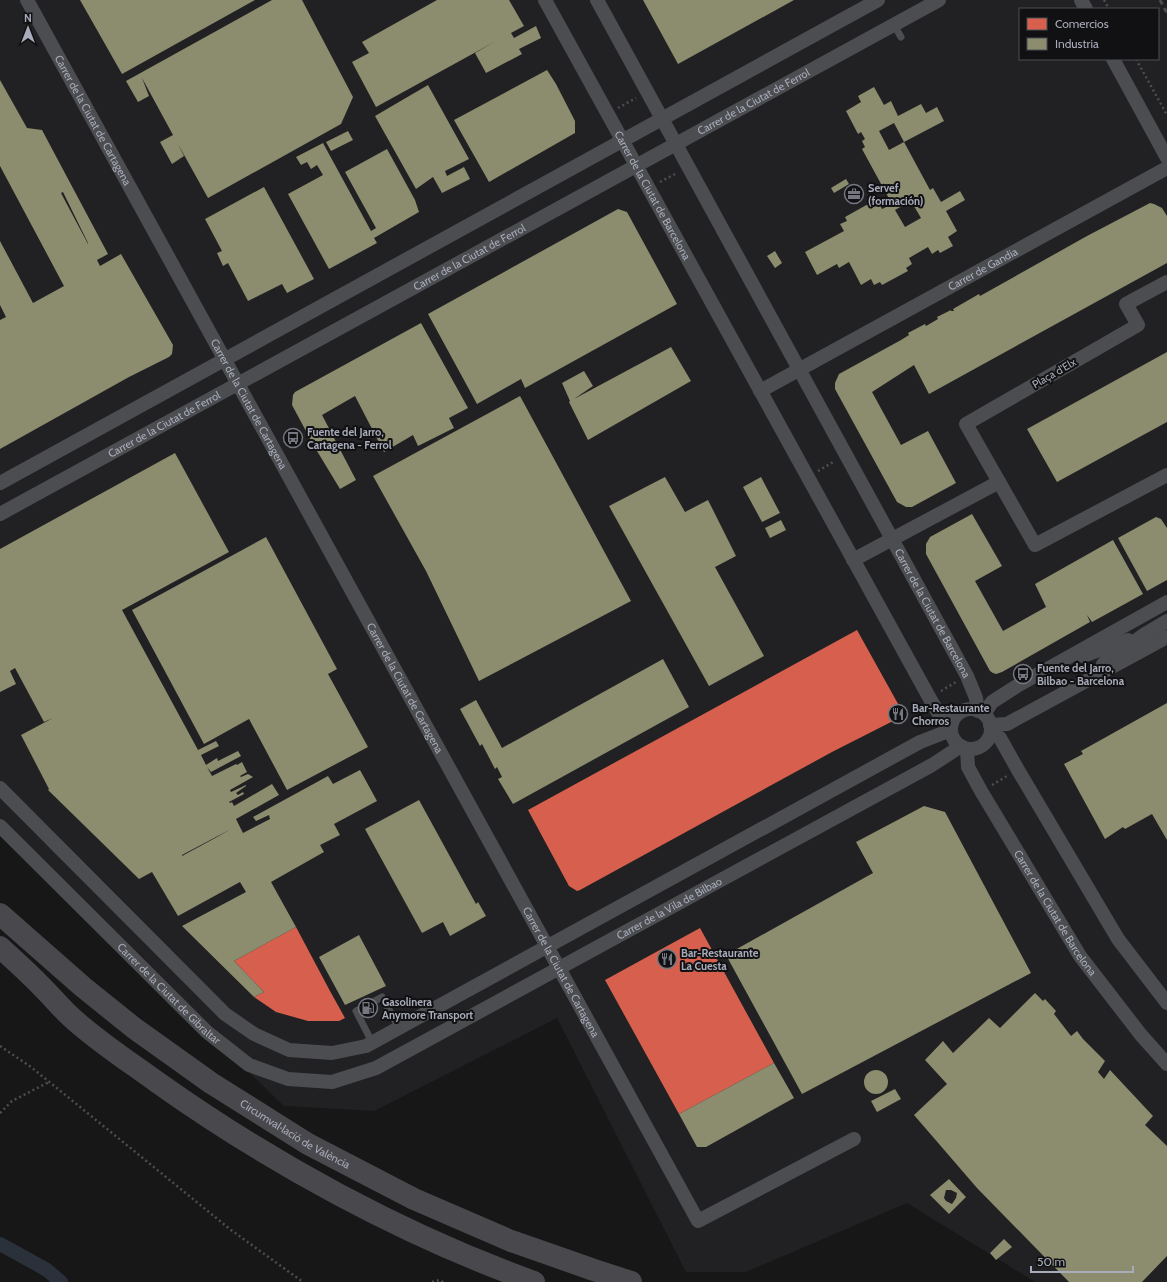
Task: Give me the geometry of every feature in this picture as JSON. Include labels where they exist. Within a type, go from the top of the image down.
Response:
[{"type":"highway","name":"Circumval·lació de València","points":[[0,914],[83,987],[134,1028],[211,1083],[308,1144],[414,1199],[504,1238],[631,1282]]},
{"type":"highway","points":[[0,947],[70,1016],[117,1053],[191,1106],[289,1168],[397,1224],[499,1270],[534,1282]]},
{"type":"highway","points":[[0,964],[37,997],[70,1016]]},
{"type":"street","name":"Carrer de la Ciutat de Cartagena","points":[[27,0],[698,1221],[854,1139]]},
{"type":"street","name":"Carrer de la Ciutat de Barcelona","points":[[545,0],[929,697],[940,716],[952,726]]},
{"type":"street","name":"Carrer de la Ciutat de Barcelona","points":[[597,0],[967,676],[986,721]]},
{"type":"street","points":[[0,483],[878,0]]},
{"type":"street","name":"Carrer de la Ciutat de Ferrol","points":[[0,514],[676,144],[897,31],[939,0]]},
{"type":"street","points":[[1114,60],[1167,158]]},
{"type":"street","name":"Carrer de Gandia","points":[[799,370],[1167,168]]},
{"type":"street","name":"Plaça d'Elx","points":[[1167,282],[1126,304],[1138,325],[966,424],[1035,545],[1167,475]]},
{"type":"street","points":[[760,391],[799,370]]},
{"type":"street","points":[[892,539],[999,482]]},
{"type":"street","name":"Carrer de la Ciutat de Barcelona","points":[[853,560],[892,539]]},
{"type":"street","points":[[1167,602],[1040,672],[992,702],[986,721],[989,738],[980,747],[974,749],[964,748],[956,743],[952,736],[952,726],[955,717],[966,710],[986,721],[1008,724],[1167,637]]},
{"type":"street","points":[[1056,698],[1145,634],[1167,622]]},
{"type":"street","points":[[1040,672],[1145,634]]},
{"type":"street","points":[[986,721],[1000,738],[1118,939],[1167,1003]]},
{"type":"street","points":[[0,788],[225,1014],[254,1034],[289,1050],[332,1053],[369,1044],[920,742],[952,726]]},
{"type":"street","name":"Carrer de la Ciutat de Barcelona","points":[[964,748],[968,767],[981,791],[1080,956],[1141,1035],[1167,1064]]},
{"type":"street","name":"Carrer de la Vila de Bilbao","points":[[376,1068],[964,748]]},
{"type":"street","name":"Carrer de la Ciutat de Gibraltar","points":[[0,826],[207,1032],[249,1065],[288,1078],[332,1082],[376,1068]]},
{"type":"lane","points":[[369,1044],[356,1012],[382,997],[399,1028]]},
{"type":"path","points":[[1137,60],[1167,115]]},
{"type":"path","points":[[608,114],[647,91]]},
{"type":"path","points":[[649,188],[688,167]]},
{"type":"path","points":[[808,477],[846,455]]},
{"type":"path","points":[[929,697],[967,676]]},
{"type":"path","points":[[981,791],[1018,770]]},
{"type":"path","points":[[0,1046],[31,1067],[231,1230],[303,1282]]},
{"type":"path","points":[[0,1113],[12,1101],[49,1082]]},
{"type":"path","points":[[432,1282],[440,1280],[443,1282]]},
{"type":"shaded area","points":[[0,0],[1167,0],[1167,1282],[1035,1282],[907,1203],[746,1272],[686,1272],[557,1018],[374,1111],[284,1106],[0,834]]},
{"type":"building: Comercios","points":[[857,630],[902,711],[895,720],[832,752],[580,890],[577,891],[569,886],[528,810]]},
{"type":"building: Comercios","points":[[296,927],[345,1018],[339,1021],[308,1021],[276,1012],[254,997],[264,992],[234,961]]},
{"type":"building: Comercios","points":[[700,928],[774,1063],[679,1114],[605,980]]},
{"type":"building: Comercios","points":[[376,1005],[378,1008],[367,1014],[365,1011]]},
{"type":"building: Industria","points":[[80,0],[255,0],[122,74]]},
{"type":"building: Industria","points":[[272,0],[302,0],[353,97],[341,124],[208,198],[178,144],[184,156],[172,164],[160,142],[173,135],[142,78],[149,96],[138,102],[126,81]]},
{"type":"building: Industria","points":[[437,0],[509,0],[524,26],[511,33],[514,38],[536,26],[541,38],[519,49],[522,54],[486,73],[475,53],[496,41],[376,107],[352,62],[369,53],[362,42]]},
{"type":"building: Industria","points":[[643,0],[794,0],[678,64]]},
{"type":"building: Industria","points":[[547,70],[575,121],[575,133],[489,182],[454,120]]},
{"type":"building: Industria","points":[[0,80],[27,128],[42,130],[108,254],[97,260],[100,266],[121,254],[173,345],[172,354],[169,357],[129,377],[0,449],[0,320],[6,317],[0,305],[0,241],[33,303],[64,286],[0,166]],"holes":[[[63,192],[88,244],[61,193]]]},
{"type":"building: Industria","points":[[428,85],[469,159],[445,171],[447,176],[464,167],[470,179],[442,193],[433,177],[416,189],[375,116]]},
{"type":"building: Industria","points":[[874,87],[884,105],[891,101],[898,116],[921,104],[926,113],[937,107],[944,121],[904,142],[930,190],[933,188],[941,202],[960,191],[965,200],[946,211],[957,231],[948,237],[953,246],[940,253],[938,250],[932,254],[928,247],[909,258],[912,264],[906,268],[908,271],[882,285],[880,282],[874,285],[871,279],[861,285],[849,262],[839,268],[837,264],[817,275],[805,252],[844,231],[840,224],[847,221],[845,217],[870,203],[872,207],[879,203],[882,209],[892,204],[862,149],[865,147],[862,141],[865,139],[861,132],[858,134],[846,111],[861,102],[858,96]],"holes":[[[894,123],[904,142],[889,150],[879,131]],[[911,201],[921,218],[905,227],[895,210]]]},
{"type":"building: Industria","points":[[348,131],[353,140],[331,151],[326,142]]},
{"type":"building: Industria","points":[[323,143],[371,231],[376,228],[345,172],[387,149],[415,200],[419,212],[374,238],[377,243],[329,269],[288,194],[323,175],[317,165],[311,169],[307,162],[301,165],[296,157]]},
{"type":"building: Industria","points":[[846,179],[849,184],[834,193],[831,188]]},
{"type":"building: Industria","points":[[264,187],[314,279],[287,293],[282,284],[248,301],[228,263],[223,266],[217,253],[222,251],[205,219]]},
{"type":"building: Industria","points":[[1150,203],[1162,208],[1167,216],[1167,263],[929,394],[914,365],[872,392],[901,445],[928,431],[956,483],[912,507],[906,507],[897,502],[835,389],[835,383],[839,374],[901,340],[909,335],[908,333],[925,324],[926,326],[938,319],[937,317],[951,310],[954,311],[953,309],[979,294],[980,296],[1087,236]]},
{"type":"building: Industria","points":[[618,209],[627,212],[677,304],[525,388],[521,379],[477,404],[428,314]]},
{"type":"building: Industria","points":[[775,251],[782,263],[775,268],[767,256]]},
{"type":"building: Industria","points":[[421,323],[468,408],[449,418],[454,428],[418,446],[413,435],[384,452],[355,396],[322,415],[356,480],[340,489],[314,446],[292,405],[293,395],[295,392]]},
{"type":"building: Industria","points":[[671,347],[691,381],[588,440],[569,402],[570,401],[562,383],[584,371],[593,386],[574,399]]},
{"type":"building: Industria","points":[[1167,352],[1167,422],[1057,482],[1027,429]]},
{"type":"building: Industria","points":[[520,396],[631,601],[479,681],[426,571],[373,476]]},
{"type":"building: Industria","points":[[175,453],[229,552],[122,610],[198,750],[216,741],[219,746],[201,755],[206,765],[217,758],[218,761],[238,751],[241,756],[211,772],[207,767],[212,776],[242,762],[247,772],[240,776],[241,777],[248,774],[253,777],[230,790],[231,792],[246,785],[236,793],[238,795],[243,792],[244,794],[229,802],[232,802],[234,806],[272,784],[279,795],[236,819],[243,833],[270,819],[269,815],[256,821],[253,817],[328,776],[333,784],[360,770],[377,801],[334,824],[340,835],[320,845],[324,852],[271,882],[296,927],[234,961],[264,992],[254,997],[182,926],[246,892],[240,882],[178,916],[152,872],[139,879],[48,790],[49,789],[21,735],[53,718],[44,722],[15,668],[10,671],[16,684],[0,692],[0,549]],"holes":[[[231,829],[182,856],[182,855]]]},
{"type":"building: Industria","points":[[665,477],[685,512],[708,500],[736,556],[715,567],[764,656],[709,686],[609,506]]},
{"type":"building: Industria","points":[[761,477],[780,513],[762,522],[743,487]]},
{"type":"building: Industria","points":[[972,514],[1002,566],[975,581],[1003,631],[1046,607],[1035,584],[1113,540],[1143,594],[1092,622],[1087,615],[1090,622],[1002,672],[996,674],[993,673],[990,671],[926,554],[926,544],[930,537]]},
{"type":"building: Industria","points":[[1156,517],[1161,519],[1167,528],[1167,580],[1147,591],[1118,538]]},
{"type":"building: Industria","points":[[781,520],[786,530],[770,538],[765,528]]},
{"type":"building: Industria","points":[[266,537],[337,669],[328,674],[368,747],[287,790],[249,719],[204,744],[132,610]]},
{"type":"building: Industria","points":[[663,659],[689,707],[513,804],[498,779],[502,777],[497,767],[495,769],[482,744],[480,746],[460,709],[476,700],[502,748]]},
{"type":"building: Industria","points":[[1167,703],[1167,840],[1152,814],[1125,829],[1123,827],[1105,839],[1064,764],[1083,754],[1081,751]]},
{"type":"building: Industria","points":[[419,800],[476,904],[478,902],[486,916],[450,936],[443,922],[422,933],[365,829]]},
{"type":"building: Industria","points":[[924,806],[945,812],[1031,973],[802,1094],[726,955],[873,873],[856,842]]},
{"type":"building: Industria","points":[[359,935],[386,986],[345,1005],[319,957]]},
{"type":"building: Industria","points":[[1035,993],[1043,1001],[1045,999],[1056,1011],[1054,1014],[1071,1036],[1077,1031],[1105,1061],[1098,1072],[1104,1079],[1110,1070],[1153,1116],[1145,1125],[1167,1146],[1167,1256],[1142,1282],[1069,1282],[977,1188],[914,1115],[947,1084],[925,1060],[943,1041],[953,1053],[989,1018],[1000,1028]]},
{"type":"building: Industria","points":[[774,1063],[794,1098],[706,1147],[697,1147],[679,1114]]},
{"type":"building: Industria","points":[[876,1070],[885,1073],[888,1082],[885,1091],[876,1094],[867,1091],[864,1082],[867,1073]]},
{"type":"building: Industria","points":[[895,1089],[901,1099],[877,1112],[871,1101]]},
{"type":"building: Industria","points":[[949,1179],[966,1197],[949,1214],[930,1195]],"holes":[[[946,1190],[951,1190],[957,1193],[952,1204],[944,1198]]]},
{"type":"building: Industria","points":[[1004,1239],[1012,1247],[996,1260],[990,1253]]},
{"type":"waterway","points":[[0,1244],[47,1270],[61,1282]]},
{"type":"railway","points":[[1160,0],[1167,13]]},
{"type":"place","name":"Servef (formación)","points":[[854,194]]},
{"type":"place","name":"Fuente del Jarro, Cartagena - Ferrol","points":[[293,438]]},
{"type":"place","name":"Fuente del Jarro, Bilbao - Barcelona","points":[[1023,674]]},
{"type":"place","name":"Bar-Restaurante Chorros","points":[[898,714]]},
{"type":"place","name":"Bar-Restaurante La Cuesta","points":[[667,959]]},
{"type":"place","name":"Gasolinera Anymore Transport","points":[[368,1008]]}]
